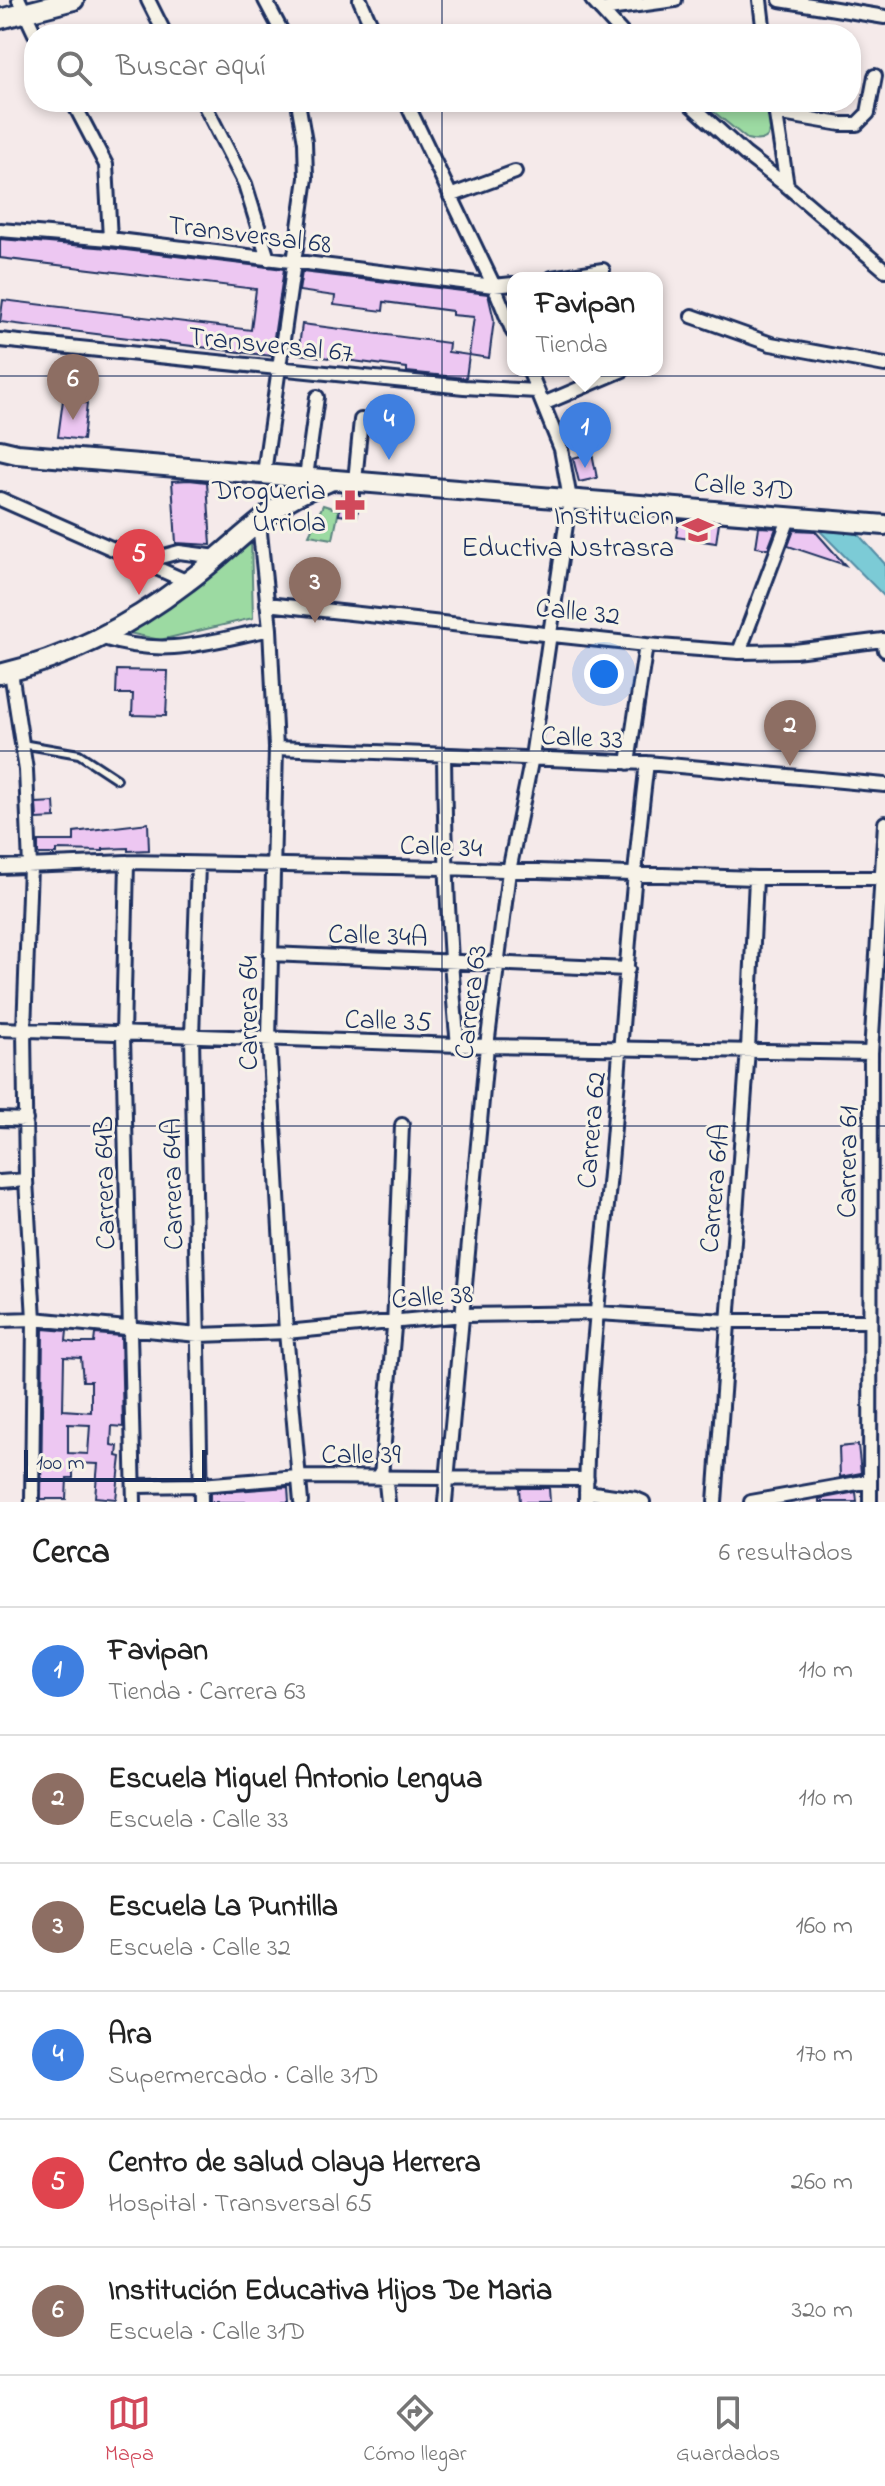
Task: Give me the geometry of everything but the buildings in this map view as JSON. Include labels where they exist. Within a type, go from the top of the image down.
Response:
[{"type":"street","points":[[0,19],[21,6],[74,0]]},
{"type":"street","points":[[148,0],[160,24]]},
{"type":"street","points":[[265,0],[278,24]]},
{"type":"street","points":[[360,0],[371,24]]},
{"type":"street","points":[[597,5],[675,0]]},
{"type":"street","points":[[760,0],[763,24]]},
{"type":"street","points":[[780,0],[837,5],[885,17]]},
{"type":"street","points":[[597,5],[614,24]]},
{"type":"street","points":[[21,6],[30,24]]},
{"type":"street","points":[[792,112],[841,124],[857,124],[868,113],[875,76]]},
{"type":"street","points":[[78,112],[106,165],[110,239]]},
{"type":"street","points":[[208,112],[245,184],[268,259]]},
{"type":"street","points":[[264,473],[306,178],[300,112]]},
{"type":"street","points":[[411,112],[507,317]]},
{"type":"street","points":[[699,112],[885,270]]},
{"type":"street","points":[[776,112],[787,186]]},
{"type":"street","points":[[450,196],[515,172]]},
{"type":"street","name":"Transversal 68","points":[[0,230],[110,239],[494,286],[507,285]]},
{"type":"street","points":[[590,272],[603,270]]},
{"type":"street","points":[[692,316],[771,344],[885,365]]},
{"type":"street","name":"Transversal 67","points":[[0,340],[464,387],[537,391]]},
{"type":"street","name":"Carrera 63","points":[[445,1502],[487,1046],[509,871],[532,757],[569,505],[561,449],[531,376]]},
{"type":"street","points":[[543,404],[609,376]]},
{"type":"street","points":[[306,477],[317,397]]},
{"type":"street","points":[[355,481],[361,420]]},
{"type":"street","name":"Calle 31D","points":[[0,450],[336,479],[569,505],[790,516],[885,525]]},
{"type":"street","points":[[32,1502],[34,1319],[26,1180],[24,1030],[30,867],[26,770],[6,673],[103,638],[127,625],[188,582],[283,504],[336,479]]},
{"type":"street","points":[[0,499],[188,582]]},
{"type":"street","points":[[739,652],[790,516]]},
{"type":"street","name":"Carrera 64","points":[[259,523],[270,629],[276,748],[269,1040],[286,1332],[301,1502]]},
{"type":"street","points":[[142,562],[179,552],[217,557]]},
{"type":"street","name":"Calle 32","points":[[267,604],[646,645],[739,652],[884,645]]},
{"type":"street","points":[[103,638],[153,649],[173,649],[270,629]]},
{"type":"street","points":[[628,763],[646,645]]},
{"type":"street","name":"Calle 33","points":[[276,748],[647,763],[885,785]]},
{"type":"street","points":[[444,756],[449,961],[458,1045]]},
{"type":"street","name":"Carrera 62","points":[[586,1491],[591,1391],[628,969],[633,874],[647,763]]},
{"type":"street","name":"Carrera 61","points":[[870,1502],[871,1053],[885,823]]},
{"type":"street","name":"Calle 34","points":[[0,867],[127,862],[756,878],[881,878]]},
{"type":"street","name":"Carrera 64B","points":[[127,862],[123,1035],[134,1502]]},
{"type":"street","name":"Carrera 64A","points":[[198,865],[192,1036],[201,1502]]},
{"type":"street","name":"Carrera 61A","points":[[715,1502],[748,1049],[756,878]]},
{"type":"street","name":"Calle 34A","points":[[270,954],[628,969]]},
{"type":"street","name":"Calle 35","points":[[0,1029],[269,1040],[871,1053]]},
{"type":"street","points":[[0,1119],[26,1120]]},
{"type":"street","points":[[388,1502],[386,1483],[381,1476],[394,1320],[402,1125]]},
{"type":"street","points":[[0,1182],[26,1180]]},
{"type":"street","name":"Calle 38","points":[[0,1320],[34,1319],[198,1335],[286,1332],[463,1315],[598,1313],[726,1321],[869,1321]]},
{"type":"street","name":"Calle 39","points":[[135,1486],[201,1485],[298,1477],[446,1478],[586,1491],[643,1502]]},
{"type":"street","points":[[751,1502],[869,1481]]},
{"type":"lane","points":[[22,744],[79,754],[117,779]]},
{"type":"green space","points":[[714,112],[770,112],[768,136],[757,141],[747,139]]},
{"type":"green space","points":[[323,505],[339,510],[333,539],[309,535]]},
{"type":"green space","points":[[251,538],[253,618],[160,640],[129,633]]},
{"type":"water","points":[[819,530],[858,534],[885,564],[885,597]]},
{"type":"place","name":"Institución Educativa Hijos De Maria","points":[[73,420]]},
{"type":"place","name":"Ara","points":[[389,460]]},
{"type":"place","name":"Favipan","points":[[585,468]]},
{"type":"place","name":"Drogueria Urriola","points":[[350,505]]},
{"type":"place","name":"Institucion Eductiva Nstrasra","points":[[698,530]]},
{"type":"place","name":"Centro de salud Olaya Herrera","points":[[139,595]]},
{"type":"place","name":"Escuela La Puntilla","points":[[315,623]]},
{"type":"place","name":"Escuela Miguel Antonio Lengua","points":[[790,766]]}]
